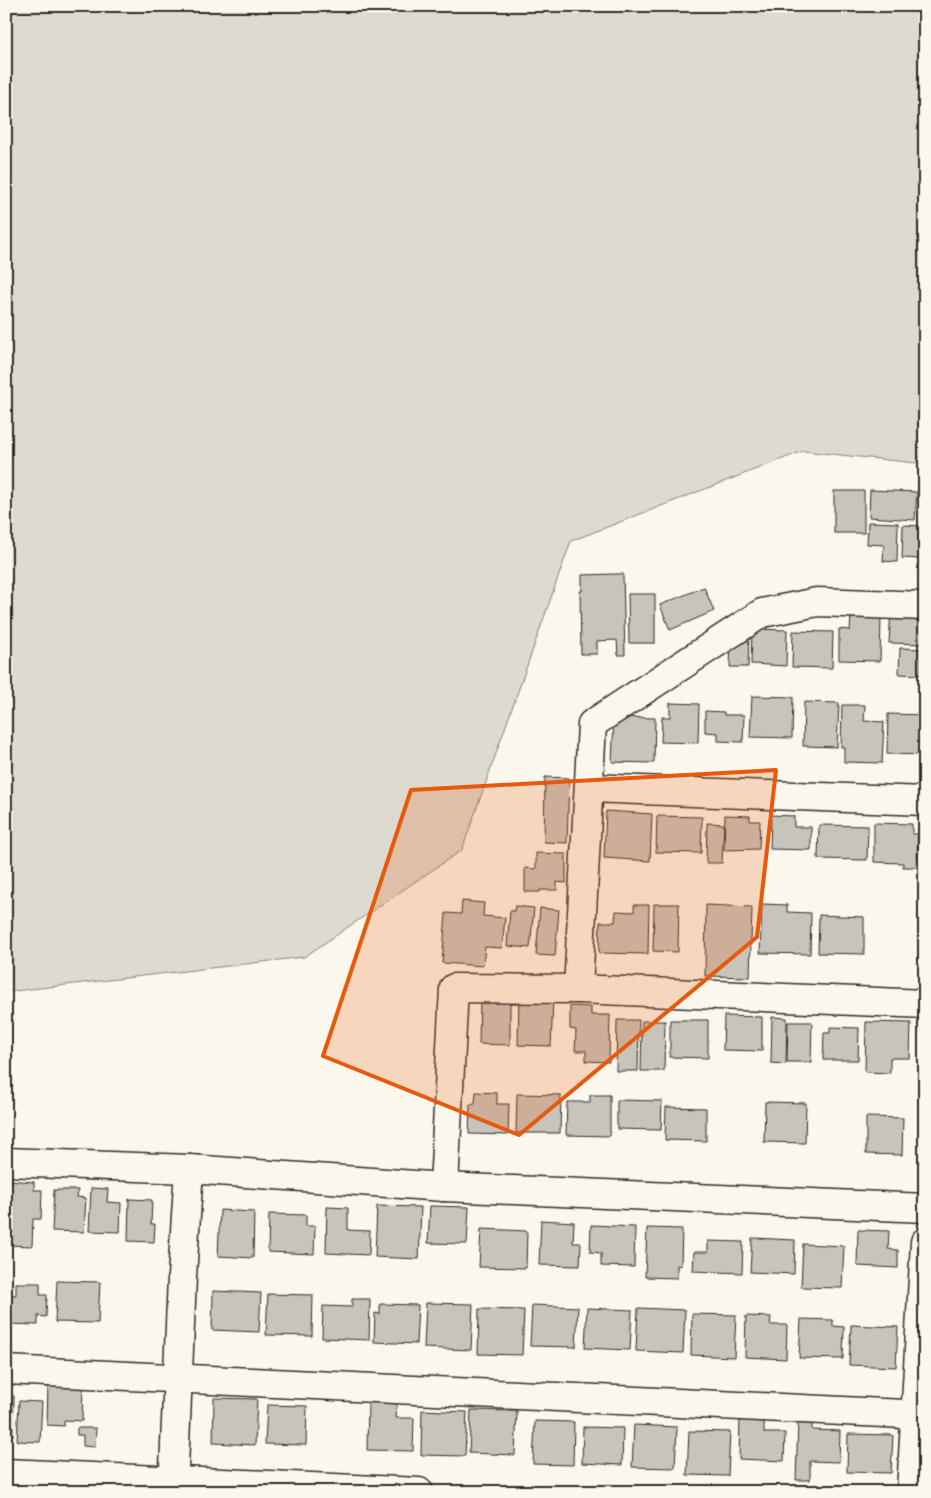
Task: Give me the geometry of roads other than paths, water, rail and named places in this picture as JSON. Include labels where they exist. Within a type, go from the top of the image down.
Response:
[{"type":"street","points":[[578,989],[592,724],[762,613],[817,602],[925,606]]},
{"type":"street","points":[[589,788],[925,801]]},
{"type":"street","points":[[444,1187],[454,988],[578,989],[925,1004]]},
{"type":"street","points":[[6,1162],[189,1169],[444,1187],[925,1208]]},
{"type":"street","points":[[173,1486],[189,1169]]},
{"type":"street","points":[[912,1492],[920,1415],[925,1242]]},
{"type":"street","points":[[6,1370],[920,1415]]},
{"type":"street","points":[[6,1473],[173,1486],[419,1492]]}]
